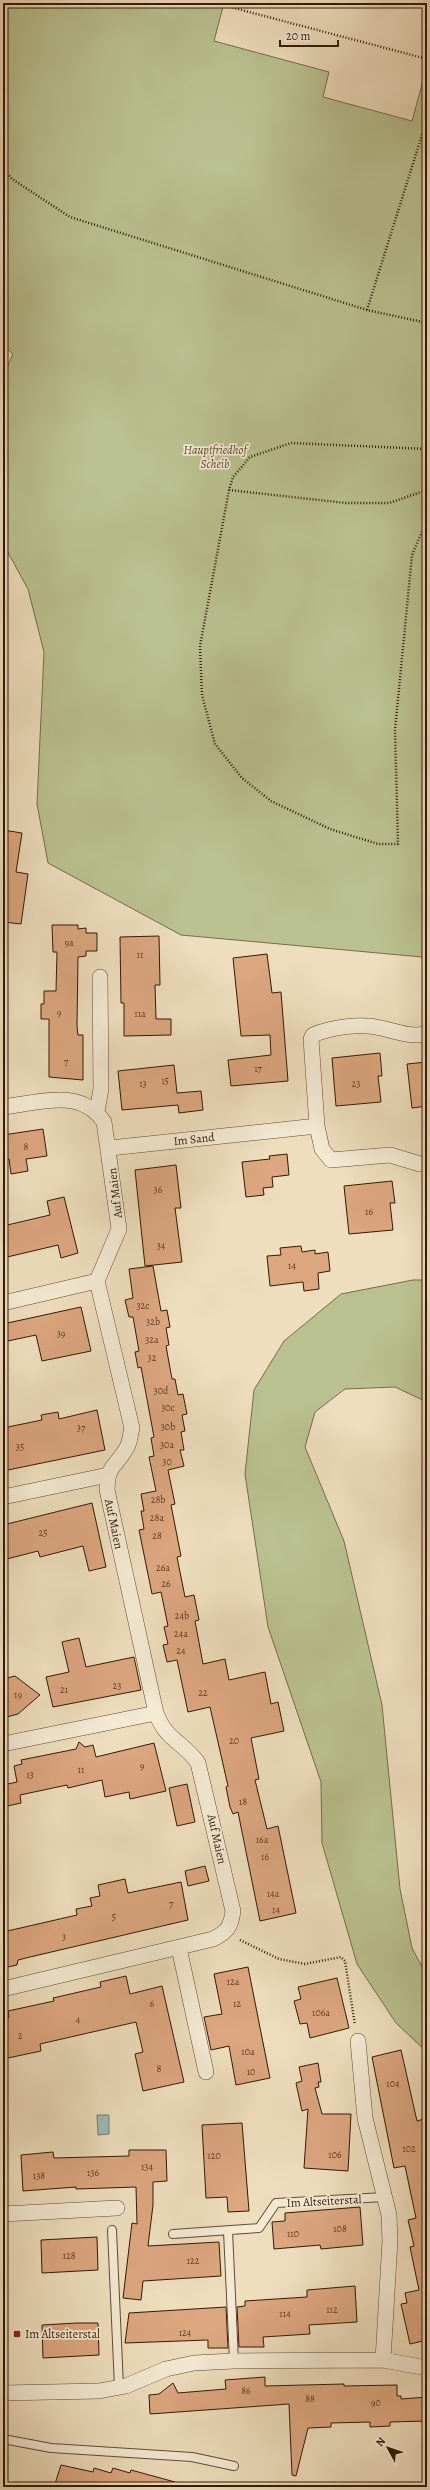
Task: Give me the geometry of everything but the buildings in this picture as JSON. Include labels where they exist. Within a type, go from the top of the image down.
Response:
[{"type":"street","points":[[97,1111],[101,1090],[100,976]]},
{"type":"street","points":[[427,1034],[404,1036],[369,1026],[324,1030],[313,1035],[311,1039],[317,1126],[322,1149],[331,1160],[390,1155],[420,1164],[427,1164]]},
{"type":"street","points":[[3,1107],[68,1099],[88,1104],[97,1111],[104,1122],[110,1148]]},
{"type":"street","name":"Im Sand","points":[[110,1148],[317,1126]]},
{"type":"street","name":"Auf Maien","points":[[97,1281],[119,1230],[110,1148]]},
{"type":"street","points":[[3,1303],[97,1281],[132,1428],[127,1449],[111,1467],[108,1475],[3,1497]]},
{"type":"street","name":"Auf Maien","points":[[108,1475],[107,1490],[156,1713],[161,1728],[192,1754],[203,1778],[233,1911],[231,1924],[226,1932]]},
{"type":"street","points":[[3,1744],[156,1713]]},
{"type":"street","points":[[3,1989],[179,1948],[213,1939],[226,1932]]},
{"type":"street","points":[[179,1948],[206,2072]]},
{"type":"street","points":[[358,2041],[365,2118],[390,2216],[390,2241],[383,2360]]},
{"type":"street","points":[[3,2214],[117,2208]]},
{"type":"street","points":[[3,2393],[98,2391],[119,2387],[173,2368],[194,2363],[234,2360],[383,2360],[427,2368]]},
{"type":"lane","name":"Im Altseiterstal","points":[[173,2234],[259,2228],[276,2203],[385,2197]]},
{"type":"lane","points":[[112,2230],[119,2387]]},
{"type":"lane","points":[[228,2231],[234,2360]]},
{"type":"lane","points":[[3,2439],[51,2448],[192,2457],[234,2466]]},
{"type":"path","points":[[215,3],[427,59]]},
{"type":"path","points":[[367,310],[427,119]]},
{"type":"path","points":[[3,168],[12,179],[70,217],[367,310],[427,324]]},
{"type":"path","points":[[427,448],[291,443],[250,457],[232,477],[200,646],[202,695],[215,744],[242,778],[271,802],[330,830],[378,844],[398,844],[396,722],[412,555],[427,520]]},
{"type":"path","points":[[229,490],[346,503],[389,503],[427,490]]},
{"type":"path","points":[[226,1932],[279,1959],[305,1964],[341,1957],[345,1961],[358,2041]]},
{"type":"green space","name":"Hauptfriedhof Scheib","points":[[3,3],[224,3],[214,41],[329,72],[323,97],[412,121],[427,66],[427,984],[422,957],[181,935],[48,863],[37,804],[44,652],[28,589],[6,549],[3,537],[3,376],[13,354],[3,345]]},
{"type":"green space","points":[[413,1280],[427,1280],[427,1402],[395,1387],[345,1389],[315,1412],[305,1447],[344,1541],[382,1705],[400,1889],[412,1948],[427,1976],[427,2052],[396,2023],[357,1964],[322,1843],[321,1782],[268,1627],[245,1474],[254,1390],[284,1341],[341,1294]]},
{"type":"water","points":[[97,2115],[109,2115],[109,2134],[98,2135]]},
{"type":"place","name":"Im Altseiterstal","points":[[17,2334]]}]
